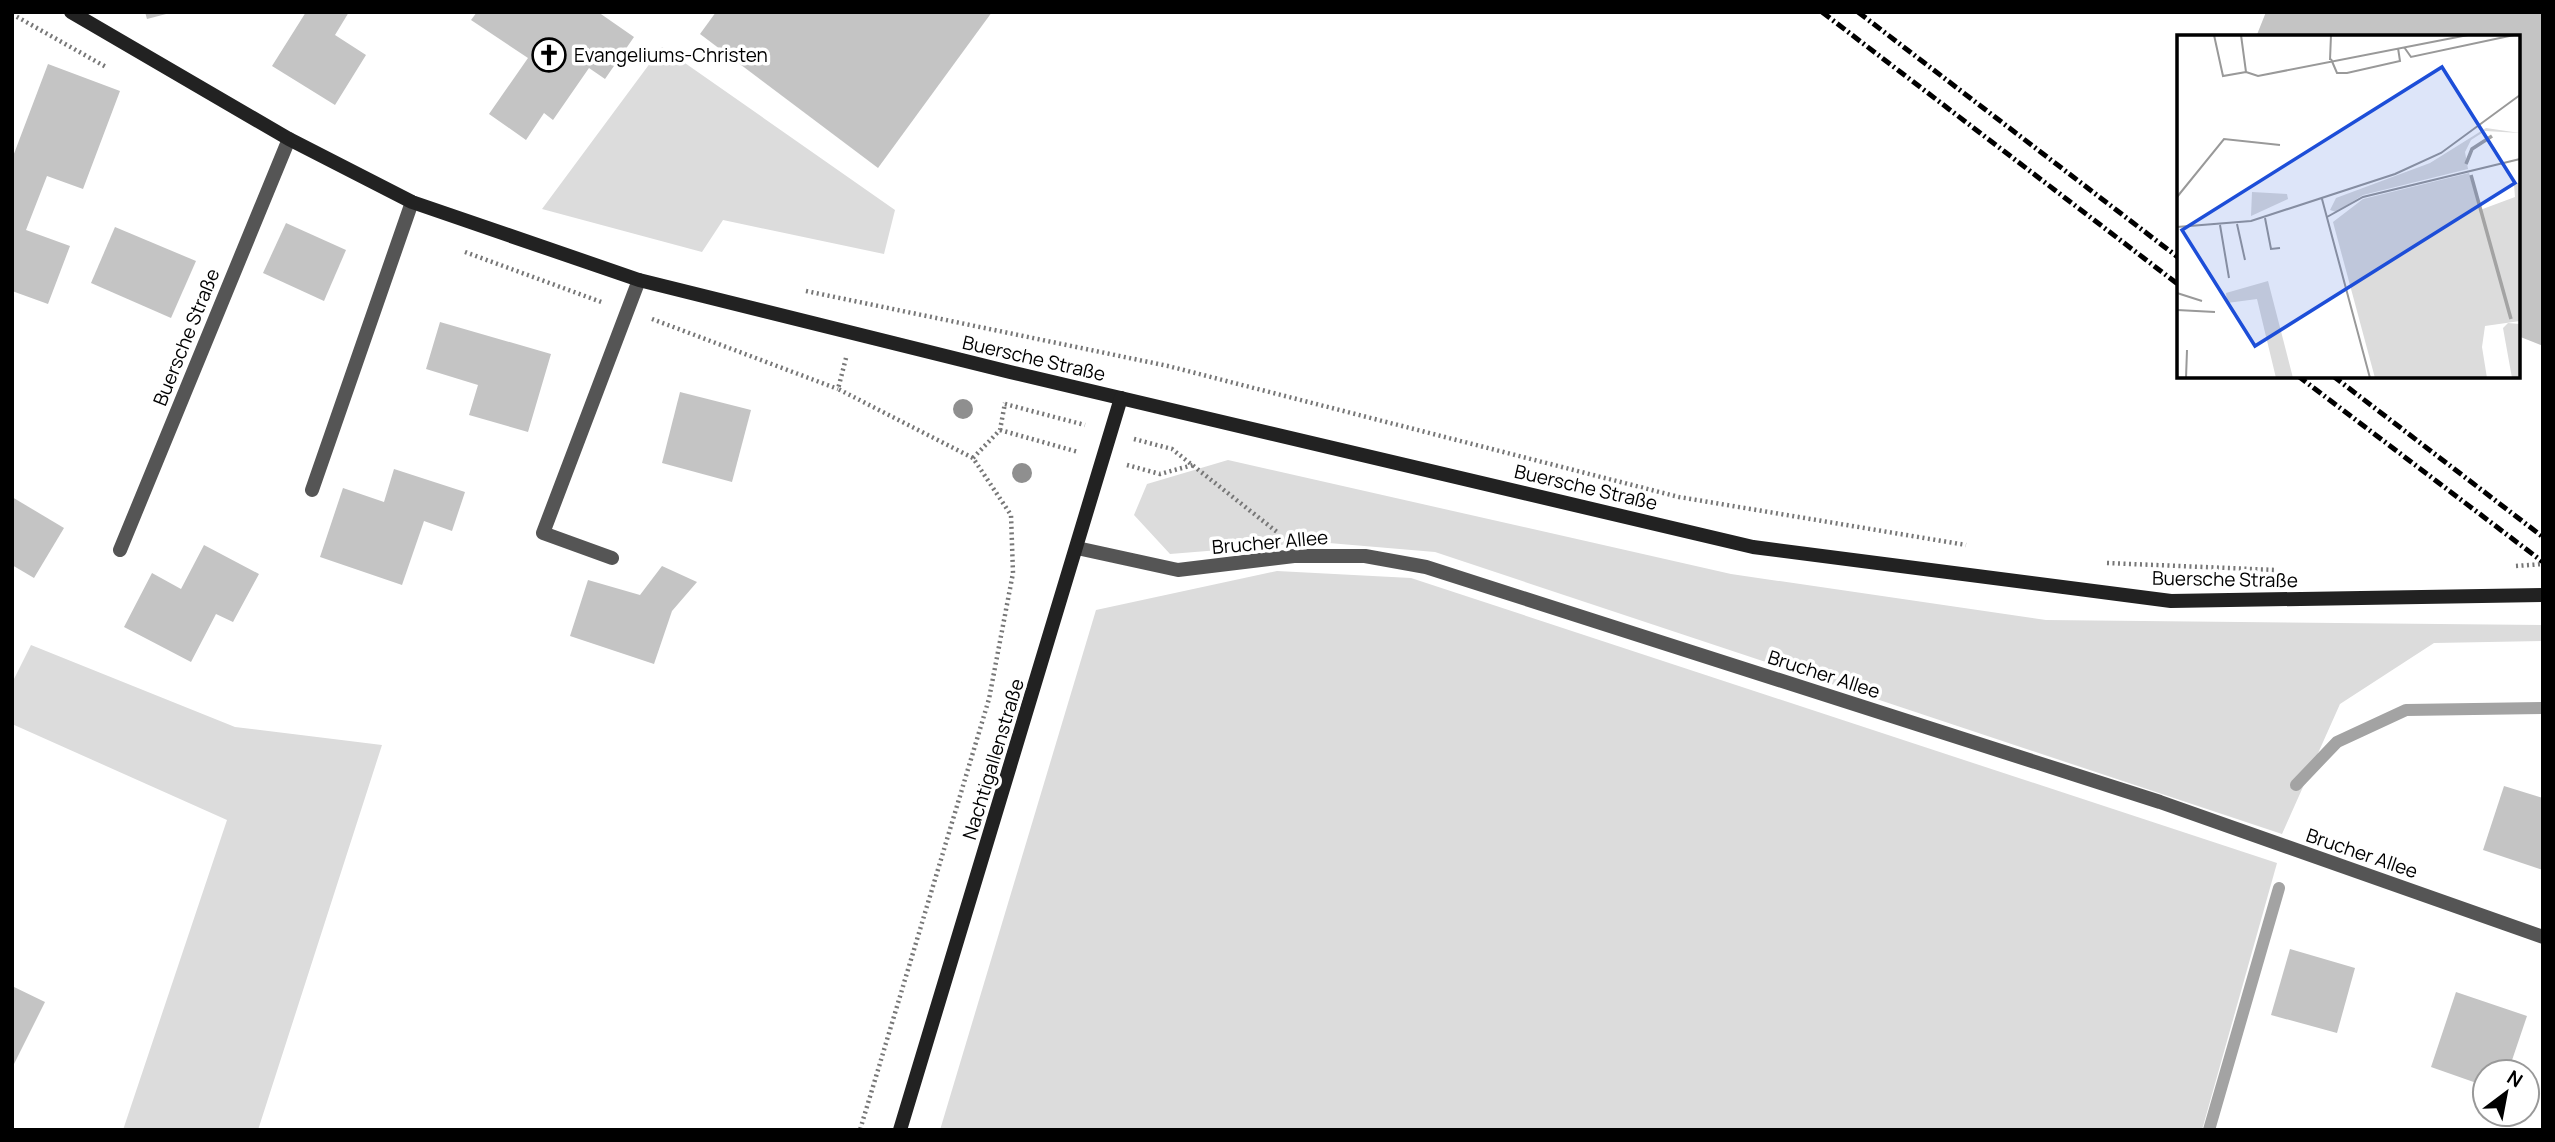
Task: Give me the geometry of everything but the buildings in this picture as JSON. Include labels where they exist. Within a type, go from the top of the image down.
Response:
[{"type":"main road","name":"Buersche Straße","points":[[71,12],[289,139],[412,202],[639,281],[1121,398],[1753,547],[2171,601],[2543,595]]},
{"type":"main road","name":"Nachtigallenstraße","points":[[900,1130],[1121,398]]},
{"type":"street","name":"Buersche Straße","points":[[120,550],[289,139]]},
{"type":"street","points":[[312,490],[412,202]]},
{"type":"street","points":[[612,558],[543,533],[639,281]]},
{"type":"street","name":"Brucher Allee","points":[[1077,548],[1178,570],[1294,556],[1365,556],[1426,567],[2160,803],[2543,937]]},
{"type":"path","points":[[802,290],[1168,366],[1679,497],[1971,545]]},
{"type":"path","points":[[860,1130],[989,699],[1013,573],[1011,515],[973,458],[838,389],[861,302]]},
{"type":"path","points":[[1194,464],[1276,531],[1294,556]]},
{"type":"path","points":[[2103,563],[2290,570]]},
{"type":"shaded area","points":[[662,47],[895,210],[884,254],[723,220],[702,252],[542,209]]},
{"type":"shaded area","points":[[1228,460],[1731,574],[2046,620],[2543,625],[2543,641],[2434,643],[2340,704],[2282,834],[1435,552],[1317,542],[1170,554],[1134,515],[1147,484]]},
{"type":"shaded area","points":[[1277,571],[1411,578],[2277,863],[2202,1130],[940,1130],[1096,610]]},
{"type":"shaded area","points":[[31,645],[235,727],[382,745],[258,1130],[123,1130],[227,820],[12,724],[12,683]]},
{"type":"waterway","points":[[2296,785],[2337,742],[2406,710],[2543,708]]},
{"type":"waterway","points":[[2209,1130],[2279,888]]},
{"type":"railway","points":[[1822,12],[2177,283]]},
{"type":"railway","points":[[1858,12],[2177,256]]},
{"type":"railway","points":[[2301,378],[2543,562]]},
{"type":"railway","points":[[2336,378],[2543,537]]},
{"type":"place","name":"Evangeliums-Christen","points":[[549,55]]}]
